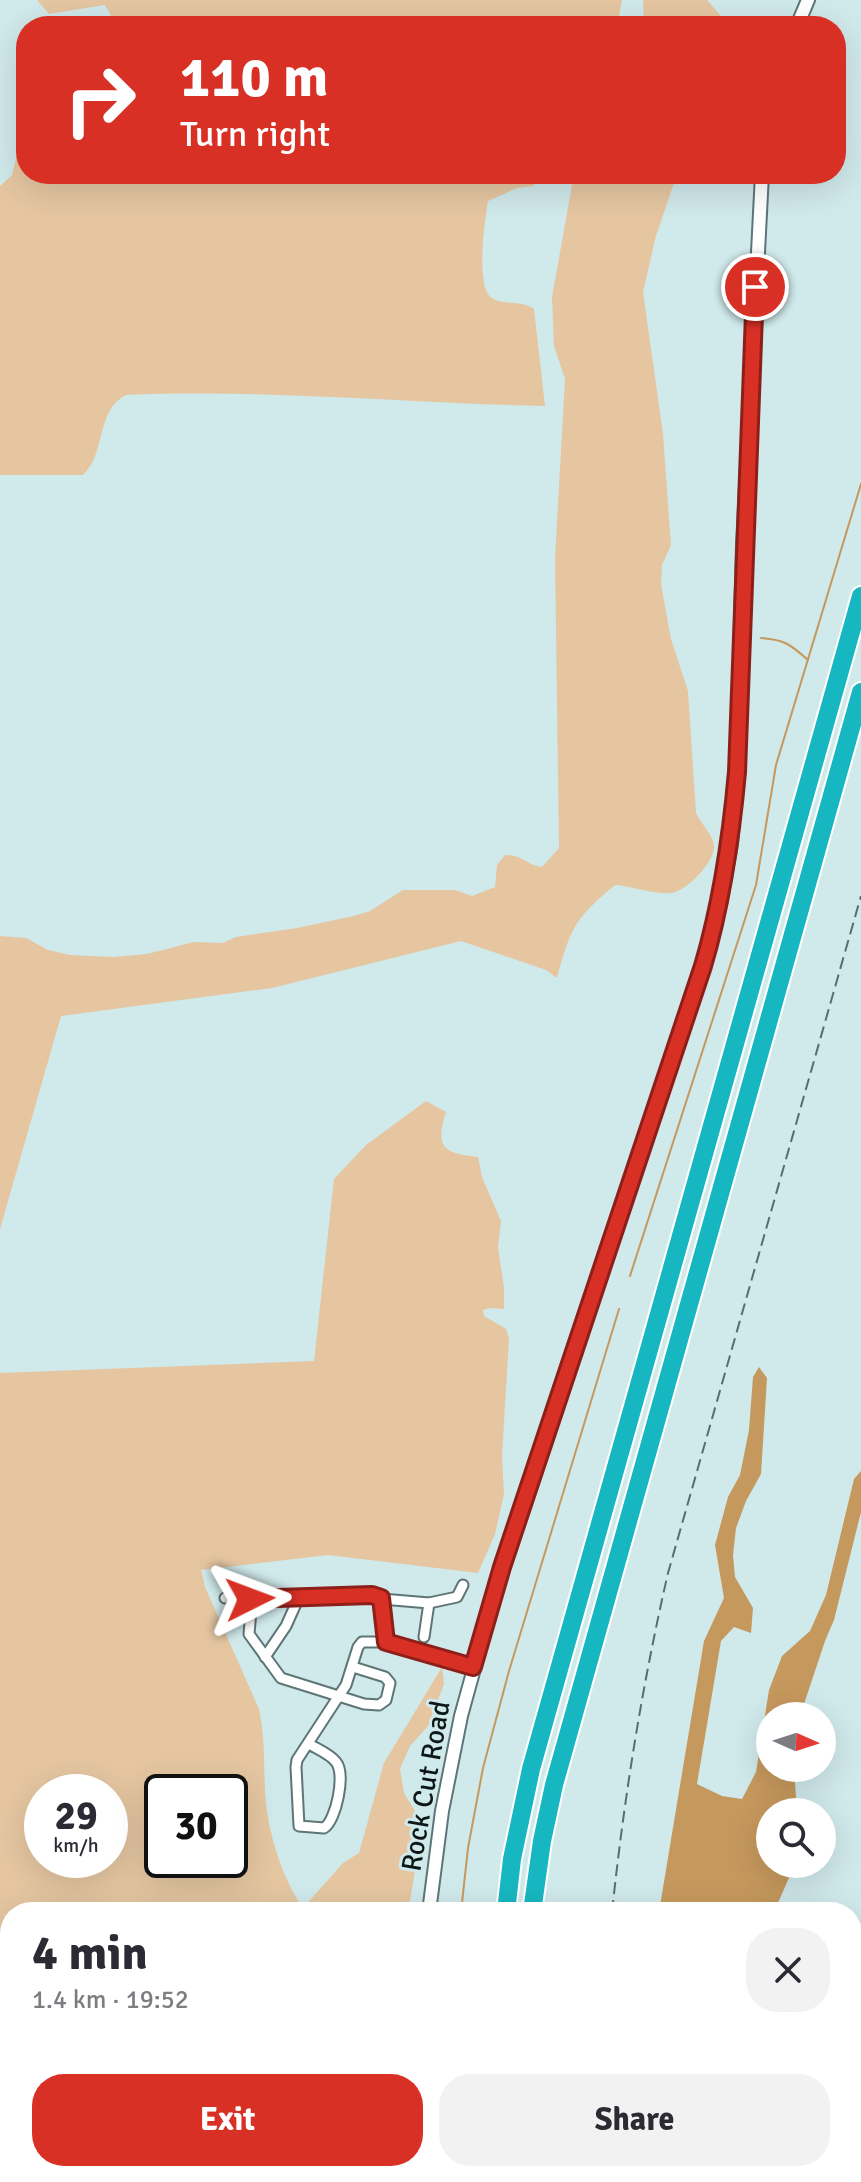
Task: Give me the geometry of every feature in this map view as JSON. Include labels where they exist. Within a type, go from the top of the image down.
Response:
[{"type":"highway","points":[[507,1902],[512,1859],[531,1769],[861,596]]},
{"type":"highway","points":[[533,1902],[554,1785],[861,692]]},
{"type":"street","name":"Rock Cut Road","points":[[430,1902],[442,1811],[473,1667],[502,1567],[703,966],[720,904],[731,844],[737,772],[743,545],[761,184]]},
{"type":"street","points":[[225,1598],[372,1595],[382,1599],[429,1603],[457,1597],[463,1585]]},
{"type":"street","points":[[265,1657],[286,1626],[299,1597]]},
{"type":"street","points":[[252,1598],[249,1634],[281,1678],[373,1705],[379,1705],[389,1696],[390,1683],[385,1677],[353,1667]]},
{"type":"street","points":[[382,1599],[386,1642]]},
{"type":"street","points":[[424,1637],[429,1603]]},
{"type":"street","points":[[309,1744],[334,1760],[340,1773],[331,1822],[324,1828],[305,1829],[299,1826],[297,1760],[340,1696],[362,1642],[386,1642],[473,1667]]},
{"type":"shaded area","points":[[37,0],[622,0],[619,16],[111,16],[105,5],[49,14]]},
{"type":"shaded area","points":[[643,0],[707,0],[721,16],[644,16]]},
{"type":"shaded area","points":[[16,159],[16,184],[535,184],[488,201],[482,268],[487,292],[492,298],[534,309],[545,406],[283,395],[126,395],[110,411],[95,455],[83,475],[0,475],[0,186],[12,175]]},
{"type":"shaded area","points":[[572,184],[674,184],[656,236],[643,292],[663,434],[671,545],[662,565],[661,584],[671,639],[688,691],[696,813],[713,841],[710,859],[692,881],[671,893],[615,885],[582,916],[566,947],[557,978],[546,970],[461,941],[272,988],[61,1016],[0,1229],[0,936],[26,938],[48,950],[70,955],[113,957],[147,954],[194,942],[223,943],[236,937],[354,916],[370,911],[403,890],[455,890],[472,896],[495,887],[497,865],[505,855],[542,867],[559,848],[555,558],[565,379],[554,346],[552,297]]},
{"type":"shaded area","points":[[426,1101],[446,1112],[441,1134],[445,1147],[478,1157],[482,1177],[501,1221],[498,1248],[504,1309],[483,1310],[484,1316],[506,1329],[509,1338],[502,1456],[504,1494],[495,1534],[478,1573],[328,1555],[201,1570],[205,1587],[259,1709],[271,1831],[278,1858],[299,1902],[0,1902],[0,1373],[314,1361],[334,1179],[366,1145]]},
{"type":"shaded area","points":[[759,1367],[767,1378],[761,1474],[736,1528],[733,1555],[735,1577],[753,1608],[751,1633],[734,1627],[721,1641],[697,1784],[722,1796],[742,1799],[756,1772],[756,1782],[795,1782],[796,1798],[756,1798],[756,1878],[789,1878],[778,1902],[661,1902],[704,1641],[724,1598],[715,1545],[728,1497],[740,1475],[749,1430],[753,1377]]},
{"type":"shaded area","points":[[861,1471],[861,1512],[834,1620],[805,1702],[767,1702],[782,1656],[810,1631],[826,1595],[854,1479]]},
{"type":"shaded area","points":[[442,1667],[444,1684],[428,1726],[410,1746],[400,1769],[404,1793],[423,1824],[410,1902],[308,1902],[343,1863],[359,1853],[384,1763]]},
{"type":"waterway","points":[[630,1276],[756,885],[776,765],[861,484]]},
{"type":"waterway","points":[[761,638],[787,644],[808,660]]},
{"type":"waterway","points":[[462,1902],[468,1848],[483,1768],[509,1671],[619,1309]]},
{"type":"railway","points":[[613,1902],[635,1742],[668,1573],[861,896]]},
{"type":"route","points":[[250,1599],[372,1595],[381,1598],[383,1603],[386,1642],[473,1667],[502,1567],[703,966],[720,904],[731,844],[737,772],[743,545],[755,287]]}]
